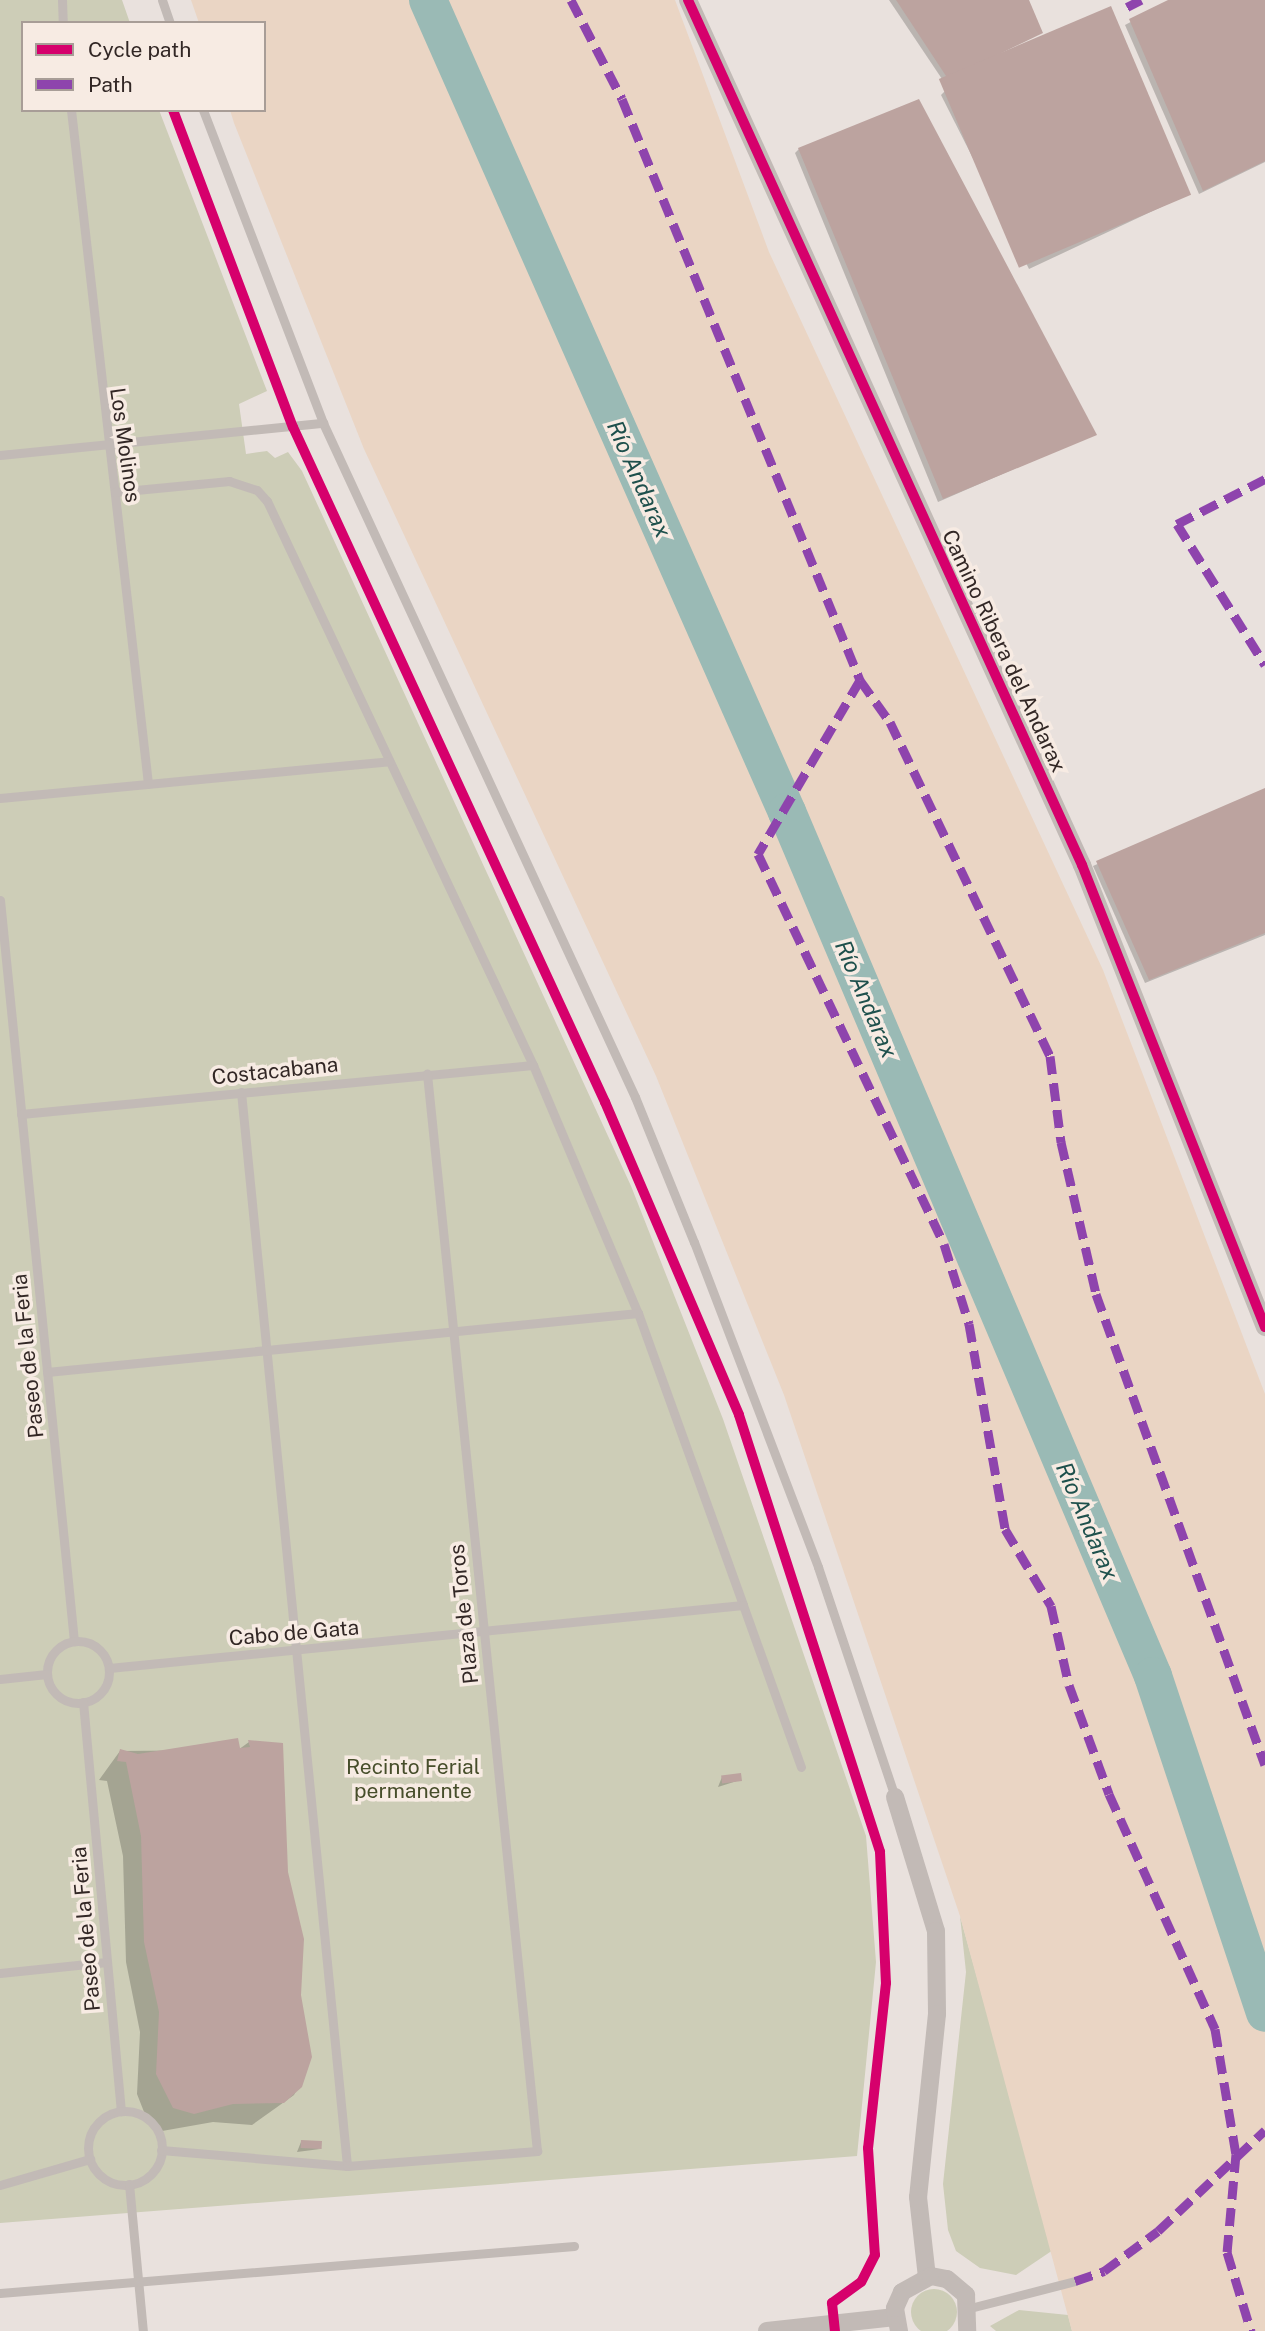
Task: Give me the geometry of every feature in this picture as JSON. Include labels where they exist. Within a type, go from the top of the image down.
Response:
[{"type":"street","name":"Camino Ribera del Andarax","points":[[688,0],[1082,865],[1265,1327]]},
{"type":"street","points":[[895,1797],[936,1931],[937,2014],[921,2119],[918,2197],[927,2277]]},
{"type":"street","points":[[767,2331],[897,2324],[902,2292],[927,2277],[955,2283],[970,2308],[967,2331]]},
{"type":"lane","points":[[62,0],[64,21]]},
{"type":"lane","points":[[162,0],[169,21]]},
{"type":"lane","name":"Los Molinos","points":[[71,112],[106,444],[115,492],[148,784]]},
{"type":"lane","points":[[204,112],[323,423],[640,1109],[751,1384],[895,1797]]},
{"type":"lane","points":[[0,455],[323,423]]},
{"type":"lane","points":[[115,492],[229,481],[262,494],[533,1065],[638,1313],[802,1767]]},
{"type":"lane","points":[[0,798],[389,761]]},
{"type":"lane","name":"Paseo de la Feria","points":[[0,900],[2,941],[75,1641]]},
{"type":"lane","name":"Costacabana","points":[[21,1114],[533,1065]]},
{"type":"lane","name":"Plaza de Toros","points":[[346,2166],[537,2151],[427,1074]]},
{"type":"lane","points":[[161,2150],[346,2166],[241,1092]]},
{"type":"lane","points":[[47,1372],[638,1313]]},
{"type":"lane","name":"Cabo de Gata","points":[[109,1668],[743,1605]]},
{"type":"lane","points":[[75,1641],[96,1646],[109,1668],[103,1689],[83,1702],[58,1695],[47,1674],[55,1651],[75,1641]]},
{"type":"lane","points":[[0,1679],[47,1674]]},
{"type":"lane","name":"Paseo de la Feria","points":[[83,1702],[121,2111]]},
{"type":"lane","points":[[0,1973],[106,1962]]},
{"type":"lane","points":[[121,2111],[149,2120],[161,2150],[150,2175],[129,2185],[106,2180],[90,2159],[95,2126],[121,2111]]},
{"type":"lane","points":[[0,2185],[90,2159]]},
{"type":"lane","points":[[129,2185],[143,2331]]},
{"type":"lane","points":[[0,2293],[574,2246]]},
{"type":"lane","points":[[970,2308],[1076,2280]]},
{"type":"green space","name":"Recinto Ferial permanente","points":[[0,0],[122,0],[129,21],[21,21],[21,112],[160,112],[267,391],[239,404],[246,454],[267,451],[275,458],[288,452],[302,471],[631,1186],[723,1419],[866,1836],[876,1962],[857,2156],[0,2223]]},
{"type":"green space","points":[[960,1916],[1053,2250],[1016,2275],[980,2268],[956,2251],[948,2230],[943,2184],[966,1972]]},
{"type":"green space","points":[[925,2291],[943,2291],[955,2303],[955,2321],[944,2332],[924,2332],[913,2321],[913,2303]]},
{"type":"green space","points":[[1019,2310],[1068,2315],[1072,2331],[996,2331],[990,2326]]},
{"type":"sand","points":[[191,0],[675,0],[769,252],[1103,970],[1265,1394],[1265,2331],[1072,2331],[960,1916],[784,1395],[656,1076],[364,449],[234,123],[231,112],[266,112],[266,21],[198,21]]},
{"type":"building","points":[[896,0],[1029,0],[1043,33],[948,79]]},
{"type":"building","points":[[1168,0],[1265,0],[1265,161],[1203,191],[1129,19]]},
{"type":"building","points":[[1111,6],[1191,195],[1019,268],[939,79]]},
{"type":"building","points":[[919,99],[1097,435],[943,499],[798,148]]},
{"type":"building","points":[[1265,788],[1265,933],[1149,980],[1096,861]]},
{"type":"building","points":[[238,1738],[240,1748],[250,1747],[248,1740],[283,1743],[288,1872],[304,1939],[301,1995],[312,2057],[302,2087],[284,2103],[233,2104],[194,2114],[173,2108],[156,2074],[159,2012],[144,1942],[141,1836],[126,1762],[117,1761],[120,1749],[138,1754]]},
{"type":"building","points":[[741,1773],[742,1781],[722,1783],[721,1775]]},
{"type":"building","points":[[301,2140],[322,2141],[322,2149],[301,2148]]},
{"type":"waterway","name":"Río Andarax","points":[[428,0],[787,812],[1153,1676],[1265,2013]]},
{"type":"marked path","points":[[571,0],[622,99],[860,680],[890,722],[1050,1056],[1061,1142],[1096,1294],[1265,1765]]},
{"type":"marked path","points":[[1127,7],[1141,0]]},
{"type":"marked path","points":[[1265,479],[1177,524],[1265,665]]},
{"type":"marked path","points":[[860,680],[758,854],[944,1244],[969,1324],[1005,1529],[1051,1606],[1069,1685],[1109,1794],[1215,2029],[1236,2154],[1227,2252],[1251,2331]]},
{"type":"marked path","points":[[1075,2281],[1104,2271],[1158,2231],[1265,2130]]},
{"type":"cycle path","points":[[688,0],[1082,865],[1265,1327]]},
{"type":"cycle path","points":[[174,112],[293,427],[605,1102],[739,1415],[880,1852],[886,1983],[868,2148],[875,2255],[861,2282],[832,2303],[835,2331]]}]
